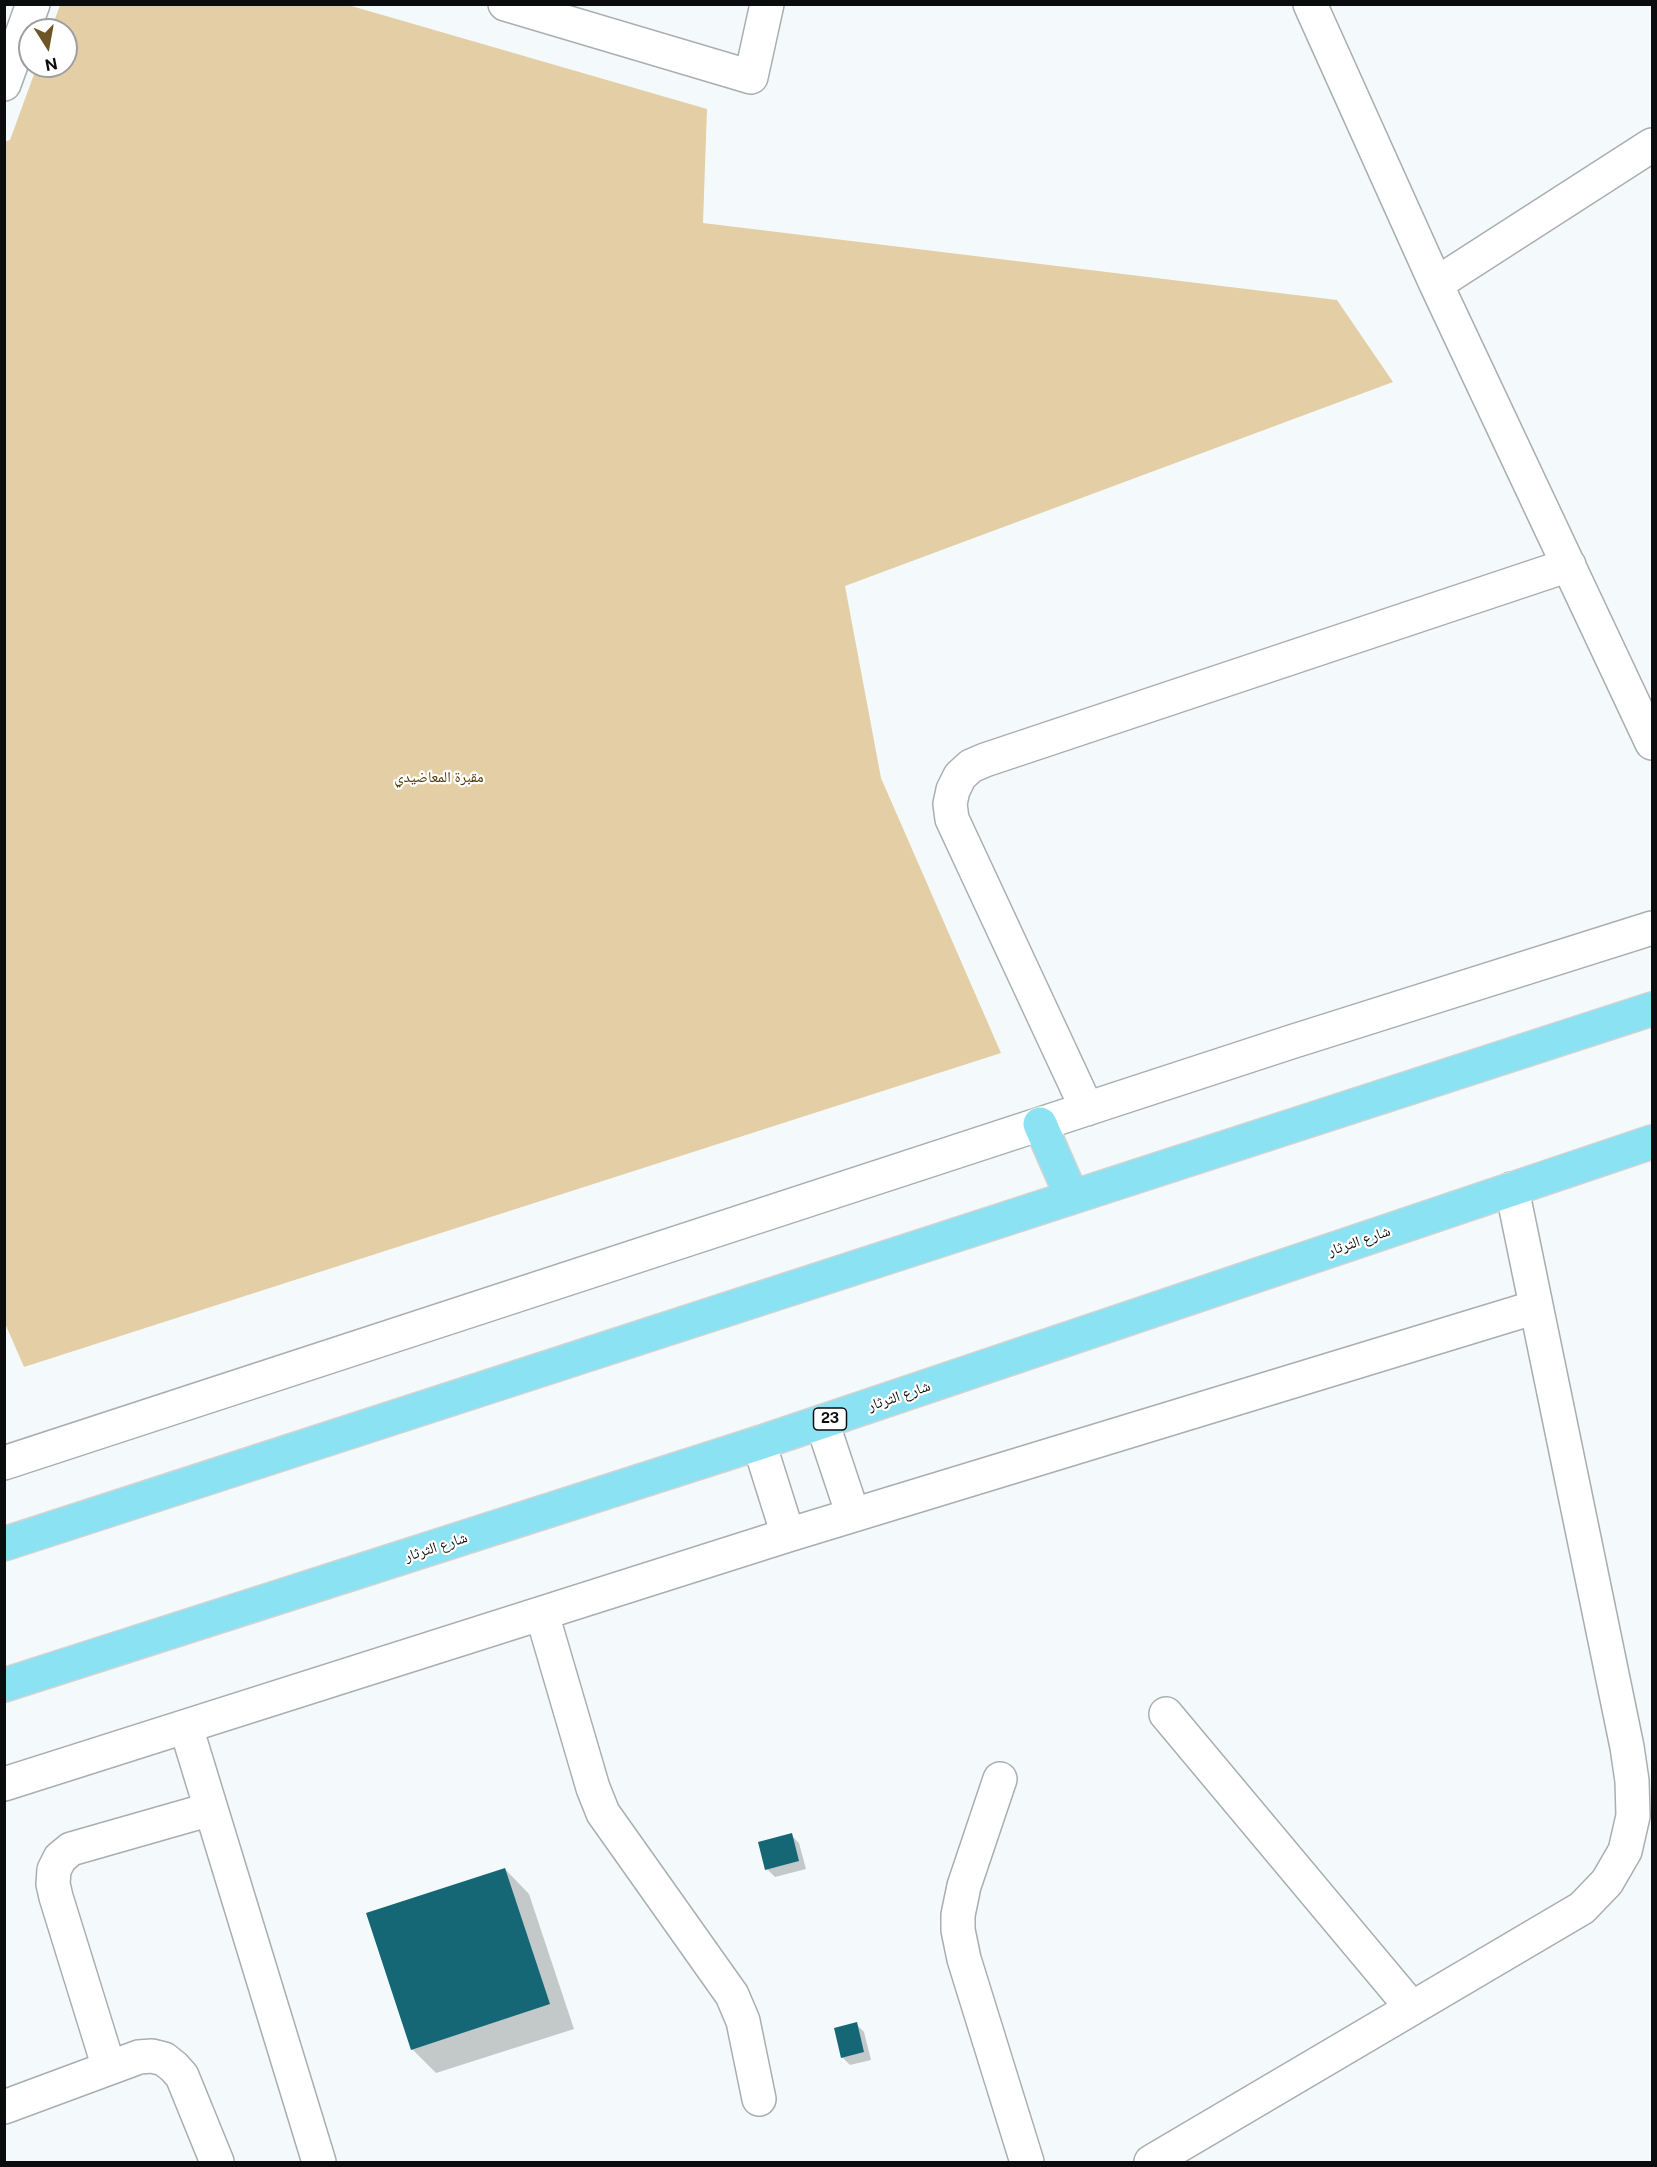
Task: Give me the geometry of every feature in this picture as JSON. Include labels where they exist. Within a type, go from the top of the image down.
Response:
[{"type":"main road","points":[[4,1544],[1653,1009]]},
{"type":"main road","points":[[1040,1124],[1072,1197]]},
{"type":"main road","name":"شارع الثرثار","points":[[4,1686],[759,1443],[1653,1142]]},
{"type":"street","points":[[4,84],[33,4]]},
{"type":"street","points":[[505,4],[751,77],[767,4]]},
{"type":"street","points":[[1310,4],[1436,284],[1653,743]]},
{"type":"street","points":[[1436,284],[1653,145]]},
{"type":"street","points":[[1087,1109],[952,819],[950,804],[953,790],[960,776],[971,766],[985,760],[1569,565]]},
{"type":"street","points":[[4,1463],[1291,1042],[1653,928]]},
{"type":"street","points":[[1151,2163],[1582,1908],[1607,1882],[1625,1851],[1633,1816],[1632,1781],[1627,1747],[1512,1190]]},
{"type":"street","points":[[4,1784],[788,1535],[1536,1307]]},
{"type":"street","points":[[822,1422],[853,1515]]},
{"type":"street","points":[[759,1443],[788,1535]]},
{"type":"street","points":[[542,1614],[593,1788],[603,1813],[732,1995],[743,2021],[759,2099]]},
{"type":"street","points":[[1166,1714],[1412,2008]]},
{"type":"street","points":[[186,1727],[319,2163]]},
{"type":"street","points":[[1000,1779],[964,1886],[958,1915],[958,1930],[964,1959],[1027,2163]]},
{"type":"street","points":[[109,2068],[56,1897],[53,1884],[54,1870],[60,1858],[71,1848],[211,1809]]},
{"type":"street","points":[[4,2107],[139,2057],[152,2056],[164,2059],[174,2067],[187,2088],[217,2163]]},
{"type":"green space","name":"مقبرة المعاضيدي","points":[[60,5],[348,5],[707,109],[703,223],[1337,300],[1393,382],[845,586],[881,778],[1001,1053],[24,1367],[4,1321],[4,142],[10,140],[33,78],[78,78],[78,18],[55,18]]},
{"type":"building","points":[[792,1833],[799,1861],[765,1870],[758,1842]]},
{"type":"building","points":[[505,1868],[550,2004],[411,2050],[366,1913]]},
{"type":"building","points":[[857,2022],[864,2052],[841,2058],[834,2028]]}]
